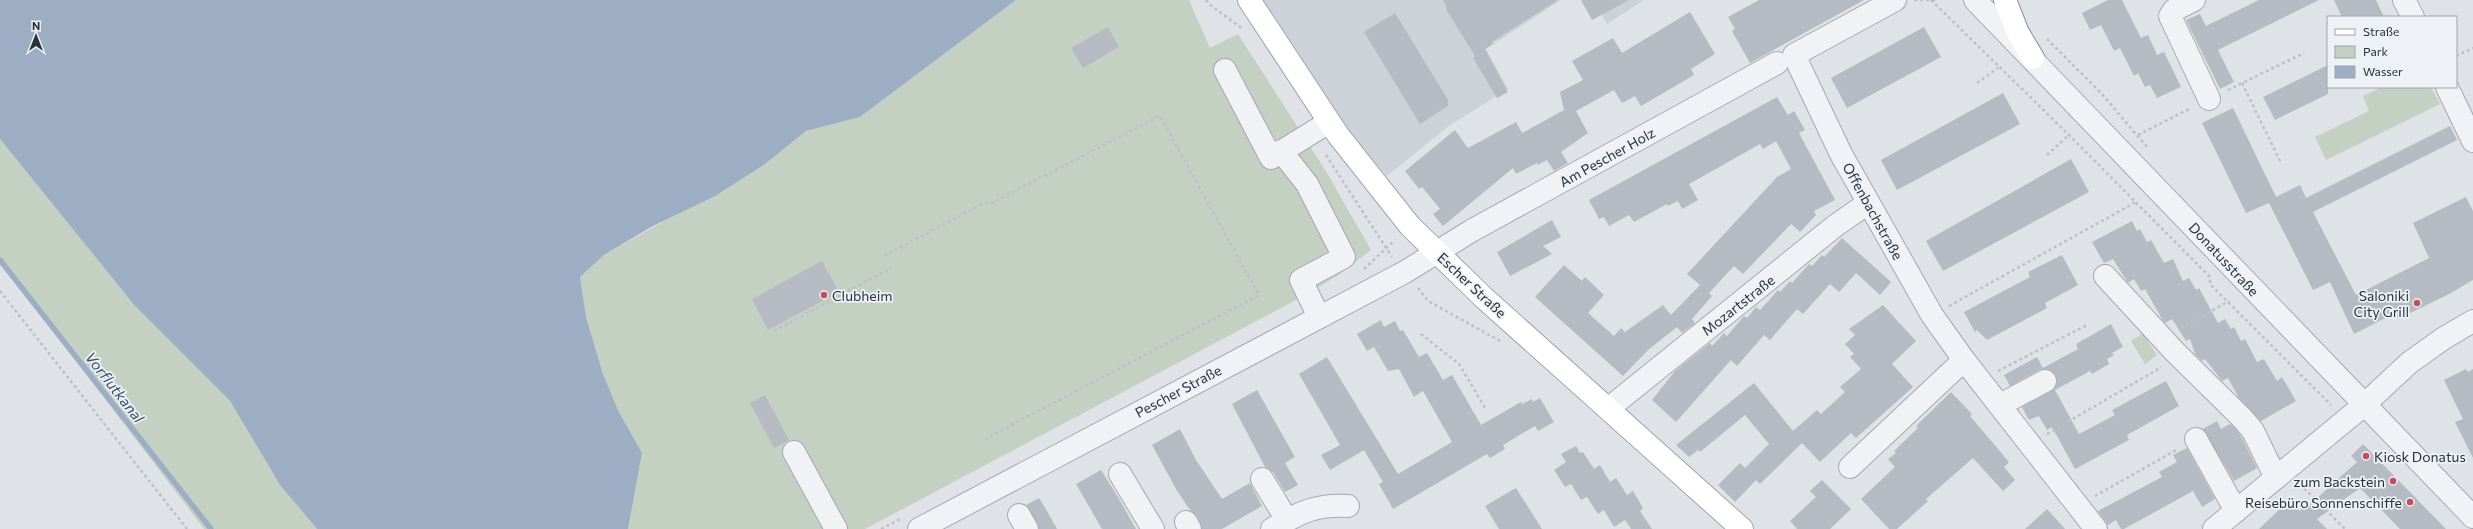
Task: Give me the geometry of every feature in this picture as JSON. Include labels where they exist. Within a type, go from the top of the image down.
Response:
[{"type":"main road","name":"Escher Straße","points":[[1249,0],[1329,122],[1410,226],[1483,297],[1609,408],[1742,529]]},
{"type":"main road","points":[[2005,0],[2018,33],[2033,58]]},
{"type":"street","name":"Am Pescher Holz","points":[[1437,252],[1895,0]]},
{"type":"street","name":"Donatusstraße","points":[[1976,0],[2364,406],[2473,517]]},
{"type":"street","points":[[2194,0],[2174,10],[2170,16],[2209,99]]},
{"type":"street","points":[[2404,0],[2412,16]]},
{"type":"street","name":"Offenbachstraße","points":[[1786,59],[1932,315],[1980,381],[2096,529]]},
{"type":"street","points":[[1225,70],[1271,158],[1280,151],[1329,122]]},
{"type":"street","points":[[2447,88],[2473,141]]},
{"type":"street","points":[[1280,151],[1307,184],[1344,257],[1301,280],[1319,317]]},
{"type":"street","name":"Mozartstraße","points":[[1609,408],[1835,226],[1868,203]]},
{"type":"street","name":"Pescher Straße","points":[[919,529],[1405,272],[1437,252]]},
{"type":"street","points":[[2105,276],[2163,338],[2243,419],[2253,431],[2281,474]]},
{"type":"street","points":[[2214,529],[2345,419],[2364,406],[2409,363],[2444,338],[2473,321]]},
{"type":"street","points":[[1850,467],[1964,360]]},
{"type":"street","points":[[2000,406],[2045,381]]},
{"type":"street","points":[[2196,439],[2236,511]]},
{"type":"street","points":[[794,452],[836,529]]},
{"type":"street","points":[[1120,474],[1153,529]]},
{"type":"street","points":[[1262,479],[1279,525],[1305,510],[1329,504],[1348,506]]},
{"type":"path","points":[[1912,0],[1933,0],[1998,68],[2069,135],[2210,277],[2210,284],[2229,301],[2345,419]]},
{"type":"path","points":[[2457,56],[2473,48]]},
{"type":"path","points":[[1977,83],[1998,68]]},
{"type":"path","points":[[2242,83],[2281,163]]},
{"type":"path","points":[[884,256],[984,203],[992,203],[1160,116],[1259,295],[985,439]]},
{"type":"path","points":[[2047,155],[2069,135]]},
{"type":"path","points":[[1932,315],[2136,202]]},
{"type":"path","points":[[774,331],[891,268]]},
{"type":"path","points":[[1405,272],[1428,301],[1503,342]]},
{"type":"path","points":[[0,291],[187,529]]},
{"type":"path","points":[[2029,444],[2160,368],[2163,338],[2229,301]]},
{"type":"path","points":[[1980,381],[2086,325]]},
{"type":"path","points":[[1422,334],[1459,364],[1485,408]]},
{"type":"path","points":[[2078,506],[2196,439]]},
{"type":"path","points":[[2281,474],[2345,529]]},
{"type":"shaded area","points":[[1258,0],[1561,0],[1486,49],[1508,89],[1450,125],[1387,176],[1337,117]]},
{"type":"shaded area","points":[[1593,0],[1644,0],[1607,24]]},
{"type":"green space","points":[[1016,0],[1189,0],[1210,48],[1238,34],[1327,173],[1371,250],[1337,276],[1298,299],[865,529],[628,529],[642,453],[618,410],[603,374],[586,317],[580,277],[604,255],[765,164],[806,131],[860,117]]},
{"type":"green space","points":[[2380,88],[2432,88],[2440,104],[2326,160],[2315,137],[2369,111],[2363,96]]},
{"type":"green space","points":[[0,139],[135,306],[230,401],[280,485],[317,529],[204,529],[0,261]]},
{"type":"green space","points":[[2143,333],[2157,355],[2145,364],[2131,341]]},
{"type":"water","points":[[0,0],[1016,0],[860,117],[806,131],[765,164],[715,196],[651,227],[604,255],[580,277],[586,317],[603,374],[618,410],[642,453],[628,529],[317,529],[280,485],[230,401],[135,306],[0,139]]},
{"type":"building","points":[[1443,0],[1558,0],[1492,42],[1493,44],[1485,49],[1508,92],[1497,98],[1473,58],[1475,56],[1446,9],[1447,8]]},
{"type":"building","points":[[1581,0],[1629,0],[1592,20]]},
{"type":"building","points":[[1759,0],[1864,0],[1750,63],[1732,31],[1735,29],[1728,17]]},
{"type":"building","points":[[2108,0],[2122,0],[2141,38],[2148,35],[2157,55],[2164,52],[2181,87],[2157,98],[2150,85],[2145,87],[2138,73],[2134,76],[2120,48],[2114,51],[2101,25],[2090,30],[2082,13]]},
{"type":"building","points":[[2259,0],[2319,0],[2218,50],[2234,82],[2220,89],[2186,20],[2200,14],[2206,26]]},
{"type":"building","points":[[2334,0],[2376,0],[2384,16],[2342,16]]},
{"type":"building","points":[[1690,12],[1715,54],[1691,69],[1694,75],[1641,106],[1635,96],[1622,103],[1614,90],[1576,111],[1588,133],[1561,152],[1568,163],[1554,171],[1547,160],[1538,165],[1537,163],[1516,174],[1513,168],[1443,226],[1433,214],[1440,209],[1422,187],[1419,189],[1405,171],[1455,130],[1468,148],[1516,122],[1522,133],[1564,110],[1560,92],[1583,80],[1572,61],[1613,38],[1622,53]]},
{"type":"building","points":[[1395,13],[1448,100],[1448,106],[1420,124],[1364,32]]},
{"type":"building","points":[[1108,27],[1119,47],[1083,68],[1071,48]]},
{"type":"building","points":[[1924,27],[1941,57],[1847,108],[1831,78]]},
{"type":"building","points":[[2327,65],[2328,94],[2275,120],[2263,97]]},
{"type":"building","points":[[2003,93],[2020,124],[1897,190],[1881,160]]},
{"type":"building","points":[[1777,97],[1788,115],[1794,111],[1805,130],[1799,133],[1835,200],[1814,211],[1816,215],[1800,232],[1791,224],[1743,274],[1734,266],[1709,293],[1712,296],[1692,319],[1695,323],[1682,333],[1677,327],[1648,350],[1623,376],[1535,297],[1564,265],[1582,281],[1585,277],[1604,295],[1588,313],[1614,336],[1621,328],[1625,332],[1663,305],[1671,315],[1700,285],[1687,274],[1777,177],[1791,169],[1776,141],[1763,149],[1760,144],[1689,184],[1698,200],[1682,209],[1678,201],[1668,206],[1667,204],[1634,222],[1629,215],[1609,226],[1604,217],[1599,219],[1589,200]]},
{"type":"building","points":[[2233,108],[2276,197],[2300,185],[2306,198],[2450,126],[2457,140],[2313,212],[2356,295],[2429,258],[2413,223],[2466,197],[2473,211],[2473,280],[2451,293],[2398,319],[2395,313],[2354,334],[2330,282],[2313,290],[2269,203],[2246,213],[2202,123]]},
{"type":"building","points":[[2071,159],[2089,192],[1943,271],[1926,241]]},
{"type":"building","points":[[1552,220],[1561,237],[1543,246],[1552,254],[1510,276],[1497,252]]},
{"type":"building","points":[[2132,221],[2137,231],[2140,229],[2147,242],[2151,240],[2164,263],[2173,259],[2183,281],[2189,278],[2196,290],[2199,288],[2218,323],[2225,319],[2231,329],[2234,327],[2241,341],[2245,339],[2257,362],[2264,359],[2277,381],[2282,377],[2296,401],[2261,421],[2239,398],[2228,378],[2222,381],[2205,359],[2202,361],[2195,354],[2190,339],[2186,341],[2172,319],[2165,323],[2145,289],[2141,291],[2134,279],[2128,283],[2113,259],[2104,263],[2092,242]]},
{"type":"building","points":[[1842,238],[1891,282],[1880,295],[1856,273],[1839,292],[1830,284],[1803,314],[1797,309],[1770,340],[1764,335],[1737,366],[1731,360],[1676,422],[1652,400],[1675,371],[1710,343],[1712,346],[1724,333],[1727,336],[1744,316],[1747,318],[1756,307],[1760,310],[1778,290],[1780,292],[1790,281],[1792,283],[1809,264],[1812,266],[1822,255],[1824,257]]},
{"type":"building","points":[[2062,255],[2078,285],[2045,303],[2047,308],[1987,340],[1977,330],[1975,332],[1964,312],[2030,277],[2028,272]]},
{"type":"building","points":[[822,261],[839,292],[768,330],[752,299]]},
{"type":"building","points":[[1883,305],[1916,341],[1892,364],[1913,387],[1856,438],[1851,433],[1820,462],[1802,443],[1760,484],[1756,480],[1735,502],[1718,485],[1740,463],[1745,468],[1769,444],[1745,415],[1700,452],[1698,450],[1689,457],[1676,445],[1754,383],[1793,431],[1817,410],[1821,414],[1845,392],[1840,387],[1861,369],[1850,357],[1854,354],[1845,344],[1855,335],[1849,329]]},
{"type":"building","points":[[1381,320],[1384,327],[1395,321],[1400,331],[1403,330],[1419,357],[1427,353],[1443,380],[1452,375],[1481,425],[1521,402],[1522,404],[1532,399],[1533,402],[1540,398],[1554,422],[1538,431],[1535,426],[1503,445],[1505,449],[1490,458],[1487,454],[1393,509],[1379,484],[1383,482],[1364,450],[1330,470],[1321,455],[1340,445],[1299,374],[1327,357],[1398,474],[1452,442],[1423,391],[1414,397],[1399,369],[1388,371],[1374,347],[1367,351],[1357,334]]},
{"type":"building","points":[[2111,324],[2123,347],[2112,353],[2114,355],[2107,359],[2109,364],[2092,374],[2090,371],[2055,390],[2079,434],[2115,415],[2112,410],[2166,381],[2179,406],[2127,435],[2129,440],[2075,469],[2052,427],[2047,430],[2039,416],[2029,420],[2022,407],[2055,388],[2057,382],[2056,375],[2046,369],[2039,370],[2010,386],[2004,375],[2037,357],[2043,368],[2078,349],[2076,344]]},
{"type":"building","points":[[2466,369],[2468,372],[2473,369],[2473,458],[2455,422],[2463,419],[2444,380]]},
{"type":"building","points":[[1257,390],[1295,457],[1285,463],[1298,485],[1285,492],[1273,472],[1265,467],[1232,404]]},
{"type":"building","points":[[1951,392],[1972,414],[1970,416],[2009,462],[2004,467],[2015,480],[2003,491],[1973,458],[1926,499],[1928,501],[1897,529],[1889,529],[1861,499],[1895,467],[1888,459],[1896,453],[1894,451],[1918,428],[1916,426]]},
{"type":"building","points":[[765,395],[789,440],[774,448],[750,403]]},
{"type":"building","points":[[2217,421],[2221,429],[2230,424],[2234,427],[2242,438],[2257,468],[2234,481],[2203,429]]},
{"type":"building","points":[[1180,429],[1196,460],[1222,499],[1250,483],[1262,506],[1222,529],[1202,529],[1197,516],[1190,510],[1176,489],[1152,445]]},
{"type":"building","points":[[2363,444],[2446,529],[2400,529],[2360,488],[2317,519],[2327,529],[2259,529],[2289,500],[2300,511],[2304,506],[2306,508],[2357,462],[2351,456]]},
{"type":"building","points":[[1576,446],[1580,453],[1583,452],[1594,469],[1600,465],[1610,482],[1616,478],[1627,495],[1633,491],[1643,508],[1640,511],[1652,529],[1631,529],[1625,520],[1614,527],[1604,510],[1598,514],[1587,497],[1581,500],[1571,484],[1565,487],[1554,470],[1566,462],[1561,454]]},
{"type":"building","points":[[2187,448],[2215,499],[2202,507],[2193,491],[2124,529],[2121,529],[2116,520],[2108,525],[2098,511],[2162,477],[2159,472],[2177,462],[2173,455]]},
{"type":"building","points":[[1101,470],[1136,529],[1102,529],[1076,484]]},
{"type":"building","points":[[1822,480],[1851,509],[1830,529],[1797,529],[1790,521],[1816,497],[1810,491]]},
{"type":"building","points":[[1516,488],[1542,529],[1499,529],[1485,506]]},
{"type":"building","points":[[1039,498],[1057,529],[1039,529],[1026,505]]},
{"type":"building","points":[[2047,509],[2065,529],[2025,529]]},
{"type":"waterway","name":"Vorflutkanal","points":[[0,260],[211,529]]},
{"type":"place","name":"Clubheim","points":[[824,295]]},
{"type":"place","name":"Saloniki City Grill","points":[[2417,303]]},
{"type":"place","name":"Kiosk Donatus","points":[[2366,456]]},
{"type":"place","name":"zum Backstein","points":[[2393,481]]},
{"type":"place","name":"Reisebüro Sonnenschiffe","points":[[2410,502]]}]
